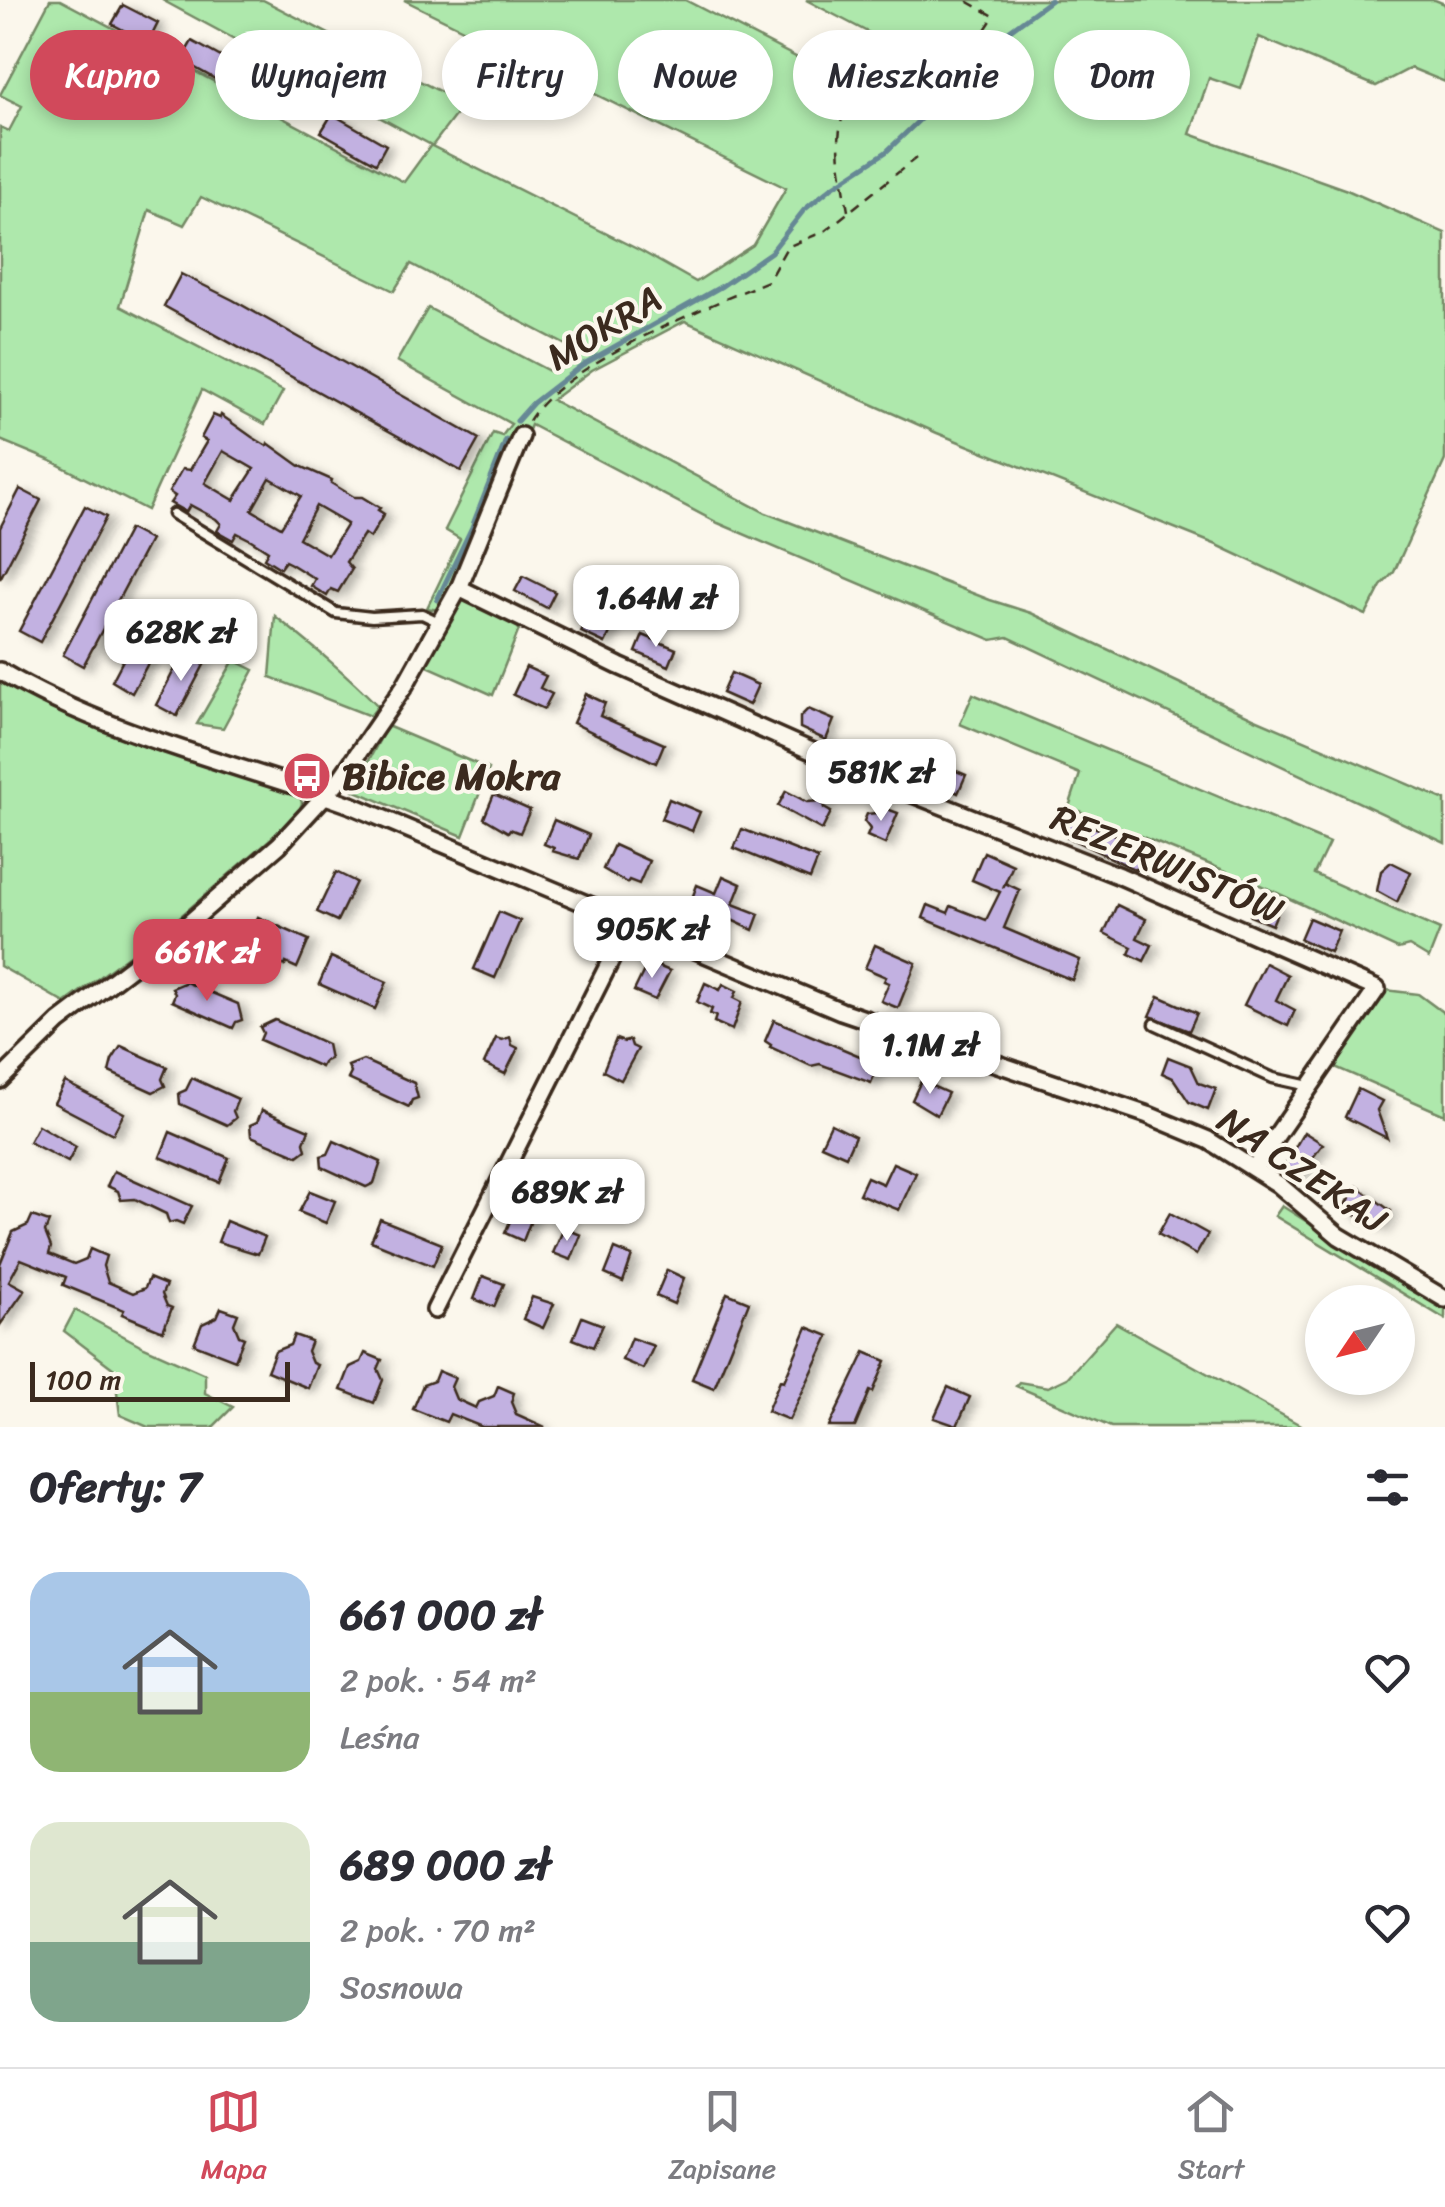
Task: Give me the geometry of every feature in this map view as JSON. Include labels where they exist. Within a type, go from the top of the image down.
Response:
[{"type":"street","points":[[0,1080],[59,1022],[188,924],[267,855],[326,796],[405,685],[459,588],[521,436]]},
{"type":"street","name":"REZERWISTÓW","points":[[459,588],[619,666],[876,779],[1120,876],[1377,989],[1254,1168]]},
{"type":"street","name":"NA CZEKAJ","points":[[0,671],[89,716],[160,744],[294,783],[841,1011],[1148,1115],[1208,1140],[1278,1184],[1338,1236],[1445,1299]]},
{"type":"street","points":[[434,1310],[630,922]]},
{"type":"lane","points":[[173,514],[336,613],[372,617],[422,614],[440,622]]},
{"type":"lane","points":[[1155,1024],[1273,1078],[1309,1086]]},
{"type":"path","points":[[848,212],[837,137],[845,101],[868,58],[901,54],[948,58],[962,44],[979,39],[994,16],[965,0]]},
{"type":"path","name":"MOKRA","points":[[521,436],[532,415],[595,364],[714,301],[768,281],[787,247],[825,230],[916,158]]},
{"type":"green space","points":[[50,0],[60,0],[117,30],[34,30]]},
{"type":"green space","points":[[162,0],[263,0],[321,30],[218,30]]},
{"type":"green space","points":[[404,0],[685,0],[743,30],[618,30],[618,105],[598,95],[598,30],[465,30]]},
{"type":"green space","points":[[806,0],[1435,0],[1445,4],[1445,82],[1411,68],[1376,86],[1259,37],[1241,89],[1209,78],[1190,134],[1347,190],[1445,233],[1445,460],[1394,572],[1381,586],[1366,615],[1217,545],[937,433],[685,321],[592,370],[552,400],[766,513],[1031,613],[1253,718],[1445,800],[1445,843],[1008,637],[992,640],[718,523],[531,425],[481,548],[470,544],[438,610],[427,608],[460,539],[445,530],[493,433],[502,436],[511,424],[397,361],[428,308],[553,373],[579,352],[411,264],[394,291],[201,197],[184,225],[149,210],[120,306],[283,391],[265,424],[202,390],[147,510],[0,440],[0,127],[9,131],[22,106],[0,95],[30,38],[30,120],[195,120],[195,71],[215,82],[215,120],[287,120],[404,182],[431,145],[385,120],[422,120],[422,82],[442,93],[442,120],[452,120],[432,146],[696,282],[753,245],[786,188],[648,120],[773,120],[773,45],[793,56],[793,120],[1034,120],[1034,30],[864,30]]},
{"type":"green space","points":[[462,599],[482,604],[520,627],[493,695],[425,665]]},
{"type":"green space","points":[[275,616],[378,706],[370,716],[270,677]]},
{"type":"green space","points":[[234,660],[254,670],[223,728],[197,724]]},
{"type":"green space","points":[[0,677],[108,732],[281,790],[300,797],[302,803],[298,815],[175,921],[65,1003],[0,966]]},
{"type":"green space","points":[[973,694],[1329,843],[1314,874],[1440,930],[1429,958],[1409,946],[1398,949],[1260,885],[1069,807],[1080,774],[960,724]]},
{"type":"green space","points":[[387,726],[489,769],[463,836],[353,790]]},
{"type":"green space","points":[[1385,990],[1418,994],[1445,1014],[1445,1115],[1335,1067]]},
{"type":"green space","points":[[1282,1206],[1407,1285],[1389,1285],[1275,1216]]},
{"type":"green space","points":[[1415,1290],[1445,1309],[1445,1319],[1415,1301]]},
{"type":"green space","points":[[75,1310],[205,1374],[205,1393],[233,1407],[213,1427],[148,1427],[120,1415],[114,1369],[64,1331]]},
{"type":"green space","points":[[1116,1323],[1304,1427],[1111,1427],[1016,1386],[1019,1382],[1048,1387],[1067,1378]]},
{"type":"building","points":[[123,5],[158,23],[154,30],[123,30],[112,24]]},
{"type":"building","points":[[195,43],[215,54],[215,79],[195,68]]},
{"type":"building","points":[[328,120],[342,120],[386,145],[376,163],[321,132]]},
{"type":"building","points":[[181,274],[479,439],[461,471],[164,306]]},
{"type":"building","points":[[213,415],[221,415],[300,466],[380,508],[384,514],[370,538],[364,534],[346,562],[352,569],[338,592],[331,589],[327,596],[311,586],[315,579],[291,564],[285,561],[280,568],[264,558],[268,551],[251,540],[237,533],[233,540],[217,531],[221,524],[216,519],[190,505],[186,512],[170,503],[175,496],[169,492],[182,469],[190,470],[207,441],[201,438]],"holes":[[[223,451],[254,469],[234,500],[205,483]],[[270,478],[301,496],[281,527],[252,510]],[[316,506],[347,524],[328,555],[299,538]]]},
{"type":"building","points":[[20,489],[41,500],[0,579],[0,528]]},
{"type":"building","points":[[85,506],[106,517],[40,642],[19,631]]},
{"type":"building","points":[[129,529],[150,540],[83,666],[63,655]]},
{"type":"building","points":[[523,576],[555,592],[547,608],[515,591]]},
{"type":"building","points":[[591,611],[615,622],[605,643],[581,632]]},
{"type":"building","points":[[140,628],[161,639],[132,693],[112,681]]},
{"type":"building","points":[[643,635],[676,649],[669,666],[636,652]]},
{"type":"building","points":[[184,651],[205,663],[177,716],[156,705]]},
{"type":"building","points":[[526,667],[546,676],[540,688],[552,694],[544,709],[513,695]]},
{"type":"building","points":[[731,673],[758,685],[749,705],[722,693]]},
{"type":"building","points":[[586,694],[605,703],[600,716],[664,744],[656,763],[573,723]]},
{"type":"building","points":[[808,709],[834,720],[826,740],[800,728],[800,717]]},
{"type":"building","points":[[906,750],[966,775],[958,793],[942,786],[944,783],[899,768]]},
{"type":"building","points":[[786,791],[807,802],[822,801],[831,812],[822,830],[778,806]]},
{"type":"building","points":[[494,794],[530,810],[520,833],[510,829],[508,832],[484,818]]},
{"type":"building","points":[[669,799],[700,812],[692,831],[661,819]]},
{"type":"building","points":[[879,806],[898,813],[885,844],[867,836],[870,829],[864,821]]},
{"type":"building","points":[[1068,818],[1147,846],[1136,870],[1061,834]]},
{"type":"building","points":[[554,820],[589,835],[579,859],[552,851],[554,848],[544,844]]},
{"type":"building","points":[[742,829],[818,859],[810,879],[734,848]]},
{"type":"building","points":[[614,845],[649,861],[639,884],[629,880],[627,883],[603,869]]},
{"type":"building","points":[[984,852],[1013,865],[1005,883],[1020,890],[1004,928],[1080,960],[1072,980],[923,918],[928,905],[948,913],[951,906],[986,920],[1000,892],[972,880]]},
{"type":"building","points":[[1391,862],[1411,872],[1397,902],[1377,891],[1381,871]]},
{"type":"building","points":[[336,872],[356,882],[337,921],[317,912]]},
{"type":"building","points":[[723,876],[741,884],[733,904],[759,914],[753,930],[691,901],[697,885],[716,893]]},
{"type":"building","points":[[1259,896],[1280,906],[1272,925],[1250,916]]},
{"type":"building","points":[[1117,905],[1146,919],[1137,938],[1152,945],[1144,961],[1129,954],[1132,947],[1104,933]]},
{"type":"building","points":[[499,912],[520,921],[495,978],[474,969]]},
{"type":"building","points":[[258,917],[309,940],[297,968],[286,963],[285,966],[245,945]]},
{"type":"building","points":[[1309,918],[1339,931],[1330,952],[1300,939]]},
{"type":"building","points":[[875,945],[916,963],[898,1008],[881,1001],[889,983],[884,981],[886,977],[865,968]]},
{"type":"building","points":[[331,957],[387,982],[375,1009],[319,984]]},
{"type":"building","points":[[648,962],[670,971],[655,1000],[634,991]]},
{"type":"building","points":[[1265,963],[1288,975],[1276,1000],[1295,1010],[1288,1026],[1244,1005]]},
{"type":"building","points":[[186,982],[238,1004],[242,1020],[233,1028],[172,1001],[172,988]]},
{"type":"building","points":[[705,983],[720,990],[723,984],[737,991],[734,998],[742,1002],[732,1030],[714,1022],[712,1009],[697,1002]]},
{"type":"building","points":[[1159,996],[1197,1013],[1189,1031],[1150,1016]]},
{"type":"building","points":[[275,1020],[327,1044],[330,1059],[321,1067],[260,1040],[260,1027]]},
{"type":"building","points":[[774,1020],[879,1064],[871,1083],[820,1064],[811,1066],[770,1047],[765,1041]]},
{"type":"building","points":[[510,1037],[512,1045],[518,1048],[505,1074],[484,1064],[496,1038]]},
{"type":"building","points":[[616,1039],[630,1040],[638,1049],[621,1080],[603,1071]]},
{"type":"building","points":[[121,1046],[167,1067],[162,1079],[165,1086],[153,1092],[109,1072]]},
{"type":"building","points":[[1168,1057],[1191,1066],[1199,1083],[1216,1089],[1208,1110],[1189,1102],[1173,1078],[1162,1073]]},
{"type":"building","points":[[363,1060],[414,1083],[418,1098],[409,1107],[348,1079],[348,1066]]},
{"type":"building","points":[[192,1078],[238,1099],[233,1111],[236,1118],[227,1125],[180,1104],[179,1093],[186,1090]]},
{"type":"building","points":[[921,1081],[948,1093],[937,1115],[912,1100]]},
{"type":"building","points":[[65,1082],[124,1113],[113,1134],[54,1103]]},
{"type":"building","points":[[1358,1089],[1382,1101],[1377,1110],[1387,1138],[1345,1117]]},
{"type":"building","points":[[262,1110],[309,1130],[304,1142],[306,1150],[298,1156],[251,1136],[250,1125],[257,1122]]},
{"type":"building","points":[[831,1124],[855,1136],[846,1156],[821,1145]]},
{"type":"building","points":[[38,1125],[76,1147],[68,1162],[29,1142]]},
{"type":"building","points":[[170,1132],[229,1158],[219,1182],[160,1157]]},
{"type":"building","points":[[1304,1132],[1323,1144],[1298,1177],[1283,1168]]},
{"type":"building","points":[[334,1141],[381,1162],[374,1183],[366,1187],[322,1167],[321,1156],[328,1154]]},
{"type":"building","points":[[893,1163],[916,1173],[899,1210],[859,1194],[867,1177],[883,1184]]},
{"type":"building","points":[[114,1171],[192,1206],[183,1224],[169,1223],[166,1214],[135,1199],[121,1200],[118,1191],[107,1186]]},
{"type":"building","points":[[1357,1186],[1391,1211],[1381,1228],[1344,1208]]},
{"type":"building","points":[[310,1191],[335,1201],[326,1223],[299,1212]]},
{"type":"building","points":[[516,1207],[533,1215],[523,1241],[505,1233]]},
{"type":"building","points":[[1170,1213],[1208,1234],[1196,1255],[1158,1234]]},
{"type":"building","points":[[32,1216],[49,1222],[45,1232],[51,1247],[49,1254],[74,1264],[86,1259],[90,1249],[106,1256],[103,1266],[108,1282],[133,1293],[145,1288],[149,1278],[166,1285],[162,1294],[172,1308],[163,1331],[63,1285],[66,1277],[21,1259],[9,1281],[25,1290],[0,1325],[0,1264],[13,1232],[28,1225]]},
{"type":"building","points":[[380,1219],[442,1244],[433,1266],[371,1241]]},
{"type":"building","points":[[226,1221],[265,1237],[258,1254],[218,1242]]},
{"type":"building","points":[[564,1228],[581,1235],[571,1260],[553,1253]]},
{"type":"building","points":[[615,1249],[632,1256],[623,1282],[605,1274]]},
{"type":"building","points":[[667,1270],[684,1278],[674,1304],[656,1296]]},
{"type":"building","points":[[483,1276],[504,1284],[494,1307],[474,1299]]},
{"type":"building","points":[[727,1293],[749,1302],[714,1388],[692,1379]]},
{"type":"building","points":[[532,1297],[554,1304],[543,1328],[523,1319]]},
{"type":"building","points":[[221,1308],[238,1314],[234,1324],[244,1338],[235,1360],[194,1344],[202,1324],[217,1317]]},
{"type":"building","points":[[582,1317],[603,1325],[593,1347],[573,1339]]},
{"type":"building","points":[[807,1327],[829,1336],[789,1420],[767,1411]]},
{"type":"building","points":[[294,1335],[311,1341],[307,1351],[317,1365],[308,1388],[267,1371],[275,1351],[290,1345]]},
{"type":"building","points":[[631,1338],[654,1346],[643,1369],[622,1360]]},
{"type":"building","points":[[865,1352],[886,1361],[873,1392],[870,1391],[855,1427],[829,1427]]},
{"type":"building","points":[[365,1353],[382,1360],[378,1369],[383,1380],[374,1403],[341,1390],[350,1367],[361,1362]]},
{"type":"building","points":[[438,1371],[455,1378],[451,1387],[456,1399],[476,1408],[479,1402],[494,1396],[498,1386],[514,1393],[511,1402],[516,1414],[545,1427],[482,1427],[450,1414],[446,1422],[413,1409],[423,1385],[434,1381]]},
{"type":"building","points":[[948,1387],[970,1397],[957,1426],[934,1418]]},
{"type":"waterway","points":[[517,421],[533,403],[582,365],[722,286],[771,252],[804,210],[886,152],[957,84],[977,54],[1051,0]]},
{"type":"waterway","points":[[437,600],[472,527],[506,440]]},
{"type":"place","name":"Bibice Mokra","points":[[307,776]]}]
